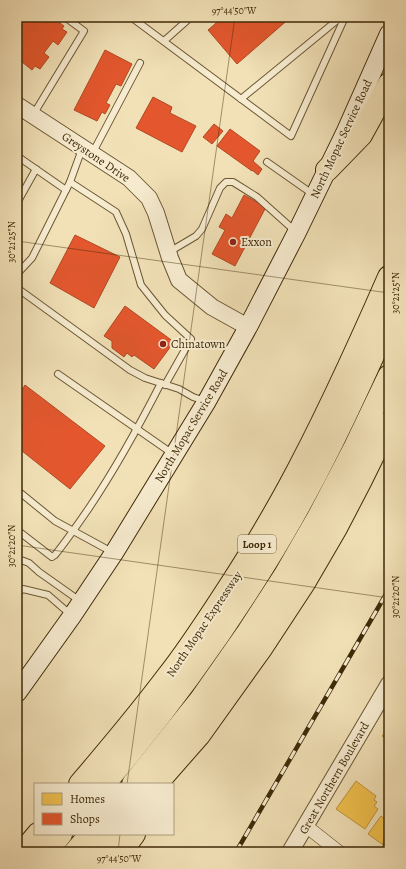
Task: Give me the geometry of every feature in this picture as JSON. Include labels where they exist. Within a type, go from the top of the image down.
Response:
[{"type":"highway","points":[[327,170],[361,136],[389,84]]},
{"type":"highway","name":"North Mopac Expressway","points":[[81,783],[169,676],[254,549],[289,488],[318,432],[389,277]]},
{"type":"highway","points":[[105,783],[126,759],[180,689],[266,562],[301,502],[335,438],[389,320]]},
{"type":"highway","points":[[134,783],[201,698],[248,632],[285,574],[352,454],[389,376]]},
{"type":"highway","points":[[171,783],[199,735],[262,647],[304,583],[336,528],[389,423]]},
{"type":"highway","points":[[157,783],[199,735]]},
{"type":"highway","points":[[23,852],[37,835]]},
{"type":"highway","points":[[46,852],[60,835]]},
{"type":"highway","points":[[75,852],[90,835]]},
{"type":"highway","points":[[98,852],[112,835]]},
{"type":"highway","points":[[121,852],[133,835]]},
{"type":"main road","name":"North Mopac Service Road","points":[[17,693],[77,609],[114,553],[207,401],[248,327],[315,196],[389,34]]},
{"type":"street","name":"Greystone Drive","points":[[18,107],[33,115],[129,178],[149,198],[156,213],[170,258],[180,280],[212,307],[248,327]]},
{"type":"street","name":"Great Northern Boulevard","points":[[290,852],[389,684]]},
{"type":"street","points":[[306,826],[339,852]]},
{"type":"lane","points":[[33,115],[84,31],[65,17]]},
{"type":"lane","points":[[131,17],[292,136],[345,17]]},
{"type":"lane","points":[[164,41],[191,17]]},
{"type":"lane","points":[[241,99],[340,17]]},
{"type":"lane","points":[[17,274],[32,258],[87,151],[140,63]]},
{"type":"lane","points":[[17,156],[66,190]]},
{"type":"lane","points":[[266,162],[315,196]]},
{"type":"lane","points":[[17,203],[36,169]]},
{"type":"lane","points":[[17,530],[52,557],[58,552],[108,478],[163,384],[192,339],[165,315],[141,285],[126,234],[116,212],[70,182]]},
{"type":"lane","points":[[169,252],[196,236],[202,229],[220,188],[226,182],[233,182],[257,197],[297,232]]},
{"type":"lane","points":[[17,288],[130,370],[145,378],[179,389],[193,397],[207,401]]},
{"type":"lane","points":[[58,374],[175,455]]},
{"type":"lane","points":[[17,490],[55,521],[114,553]]},
{"type":"lane","points":[[17,560],[29,563],[77,609]]},
{"type":"lane","points":[[17,586],[23,589],[48,595],[77,609]]},
{"type":"lane","points":[[17,592],[23,589]]},
{"type":"building: Homes","points":[[389,728],[389,741],[382,736]]},
{"type":"building: Homes","points":[[356,781],[376,796],[374,800],[377,802],[374,806],[378,809],[365,829],[336,809]]},
{"type":"building: Homes","points":[[389,813],[389,849],[368,834],[381,816],[385,819]]},
{"type":"building: Shops","points":[[22,17],[52,17],[64,26],[62,29],[67,32],[58,45],[53,41],[44,53],[49,57],[40,69],[35,66],[32,70],[22,61],[17,59],[17,24]]},
{"type":"building: Shops","points":[[223,17],[291,17],[237,64],[208,30]]},
{"type":"building: Shops","points":[[105,50],[132,64],[121,86],[116,84],[106,103],[110,105],[105,114],[102,112],[97,121],[74,110]]},
{"type":"building: Shops","points":[[153,97],[172,107],[170,113],[196,126],[182,152],[136,128]]},
{"type":"building: Shops","points":[[214,124],[223,131],[212,144],[203,137]]},
{"type":"building: Shops","points":[[230,129],[260,151],[253,161],[262,169],[258,175],[217,146]]},
{"type":"building: Shops","name":"Exxon","points":[[244,195],[266,207],[235,266],[212,254],[225,230],[219,227],[226,214],[232,218]]},
{"type":"building: Shops","points":[[75,235],[120,257],[94,308],[50,283]]},
{"type":"building: Shops","points":[[125,306],[174,342],[154,369],[134,355],[132,357],[127,353],[124,357],[112,348],[112,341],[104,336]]},
{"type":"building: Shops","points":[[25,385],[105,446],[70,489],[17,447],[17,397]]},
{"type":"railway","points":[[236,852],[389,589]]},
{"type":"place","name":"Exxon","points":[[233,242]]},
{"type":"place","name":"Chinatown","points":[[163,344]]}]
